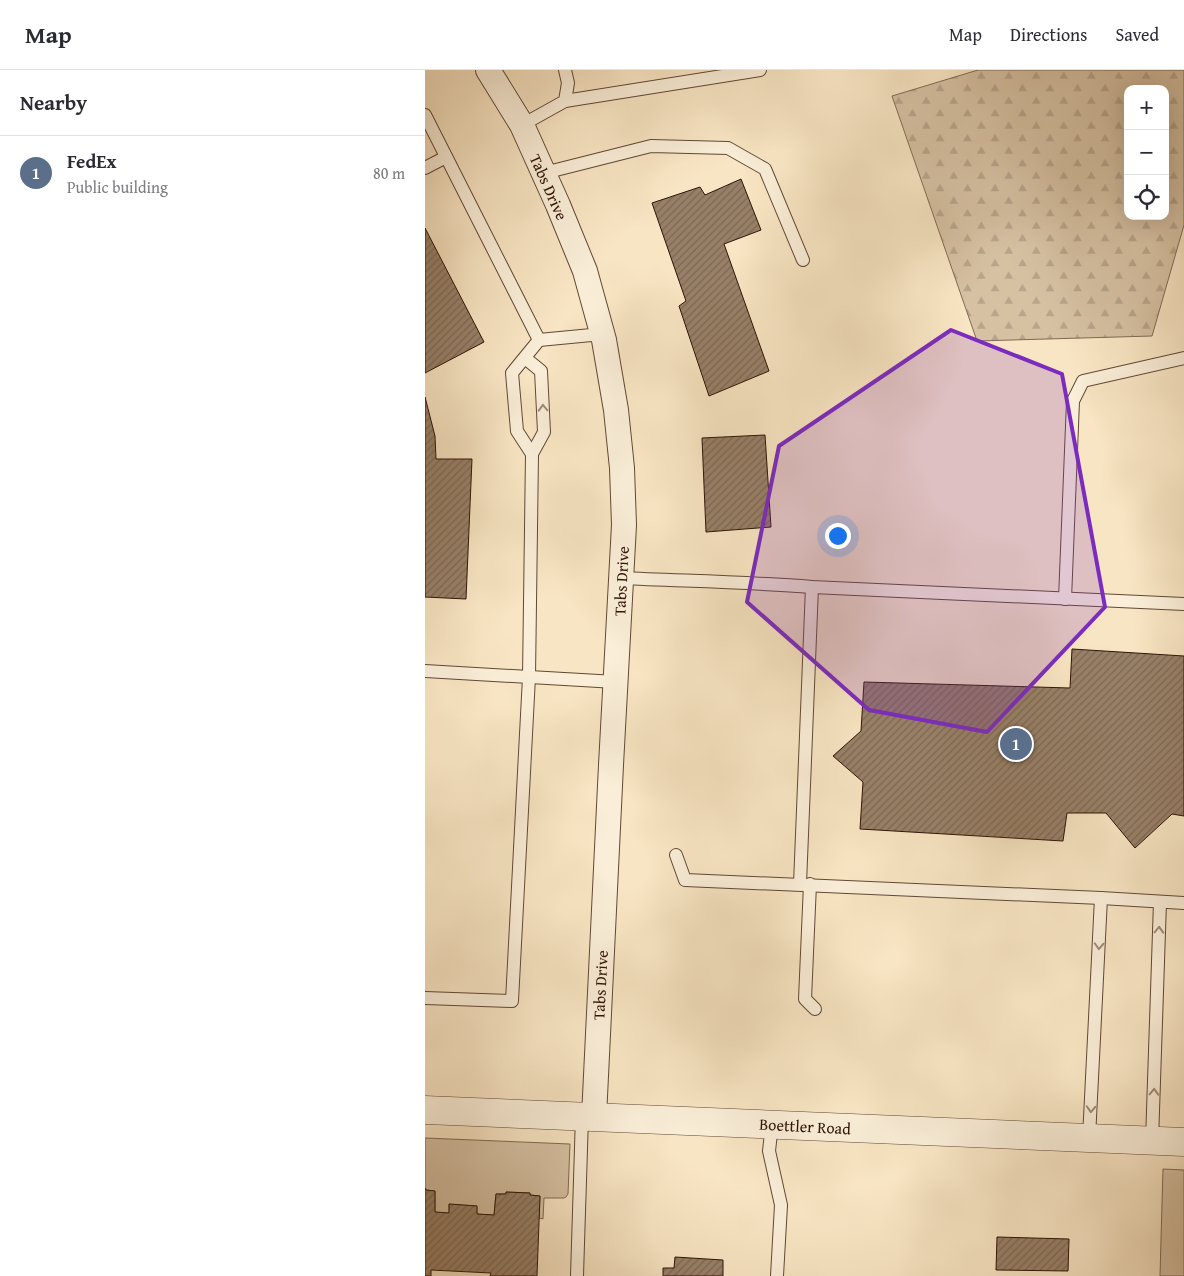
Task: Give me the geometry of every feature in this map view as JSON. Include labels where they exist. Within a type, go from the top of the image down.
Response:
[{"type":"street","name":"Tabs Drive","points":[[489,70],[522,125],[585,271],[602,334],[616,410],[622,468],[624,525],[616,682],[588,1117]]},
{"type":"street","name":"Boettler Road","points":[[425,1110],[1184,1142]]},
{"type":"lane","points":[[565,70],[568,83],[565,101]]},
{"type":"lane","points":[[522,125],[565,101],[760,70]]},
{"type":"lane","points":[[425,115],[539,340]]},
{"type":"lane","points":[[544,173],[651,146],[728,148],[765,168],[803,260]]},
{"type":"lane","points":[[425,168],[446,157]]},
{"type":"lane","points":[[532,454],[517,431],[512,373],[539,340],[602,334]]},
{"type":"lane","points":[[425,998],[512,1001],[529,677],[532,454],[544,432],[541,371],[525,358]]},
{"type":"lane","points":[[1065,598],[1073,400],[1083,381],[1184,358]]},
{"type":"lane","points":[[621,578],[1184,604]]},
{"type":"lane","points":[[812,587],[805,884],[805,999],[815,1009]]},
{"type":"lane","points":[[425,671],[616,682]]},
{"type":"lane","points":[[676,855],[685,880],[805,884],[1184,903]]},
{"type":"lane","points":[[1089,1138],[1101,898]]},
{"type":"lane","points":[[1152,1141],[1160,902]]},
{"type":"lane","points":[[577,1276],[588,1117]]},
{"type":"lane","points":[[772,1124],[769,1150],[781,1205],[777,1276]]},
{"type":"highlighted area","points":[[951,330],[1062,374],[1105,607],[987,732],[869,710],[747,602],[779,446]]},
{"type":"green space","points":[[978,70],[1184,70],[1184,225],[1152,336],[977,341],[892,96]]},
{"type":"green space","points":[[425,1138],[570,1144],[568,1194],[564,1198],[544,1198],[543,1219],[539,1218],[540,1196],[530,1195],[530,1193],[506,1192],[506,1194],[496,1194],[494,1215],[477,1214],[477,1206],[449,1204],[449,1213],[435,1212],[435,1191],[426,1190],[425,1188]]},
{"type":"green space","points":[[1163,1169],[1184,1170],[1184,1276],[1160,1276]]},
{"type":"building","points":[[741,179],[761,230],[724,244],[769,371],[709,396],[679,306],[686,301],[652,203],[700,187],[705,195]]},
{"type":"building","points":[[425,228],[484,342],[425,373]]},
{"type":"building","points":[[425,397],[435,436],[436,459],[472,459],[466,599],[425,597]]},
{"type":"building","points":[[765,435],[771,527],[706,532],[702,438]]},
{"type":"building","points":[[1072,649],[1184,656],[1184,816],[1172,814],[1135,848],[1106,813],[1067,813],[1063,841],[860,829],[863,782],[833,756],[861,731],[864,682],[1070,688]]},
{"type":"building","points":[[425,1188],[426,1190],[435,1191],[435,1212],[449,1213],[449,1204],[477,1206],[477,1214],[494,1215],[496,1194],[506,1194],[506,1192],[530,1193],[530,1195],[540,1196],[537,1276],[490,1276],[491,1273],[431,1270],[431,1276],[425,1276]]},
{"type":"building","points":[[997,1237],[1069,1239],[1068,1271],[996,1270]]},
{"type":"building","points":[[675,1257],[723,1260],[723,1276],[663,1276],[663,1268],[674,1268]]},
{"type":"place","name":"FedEx","points":[[1016,744]]}]
